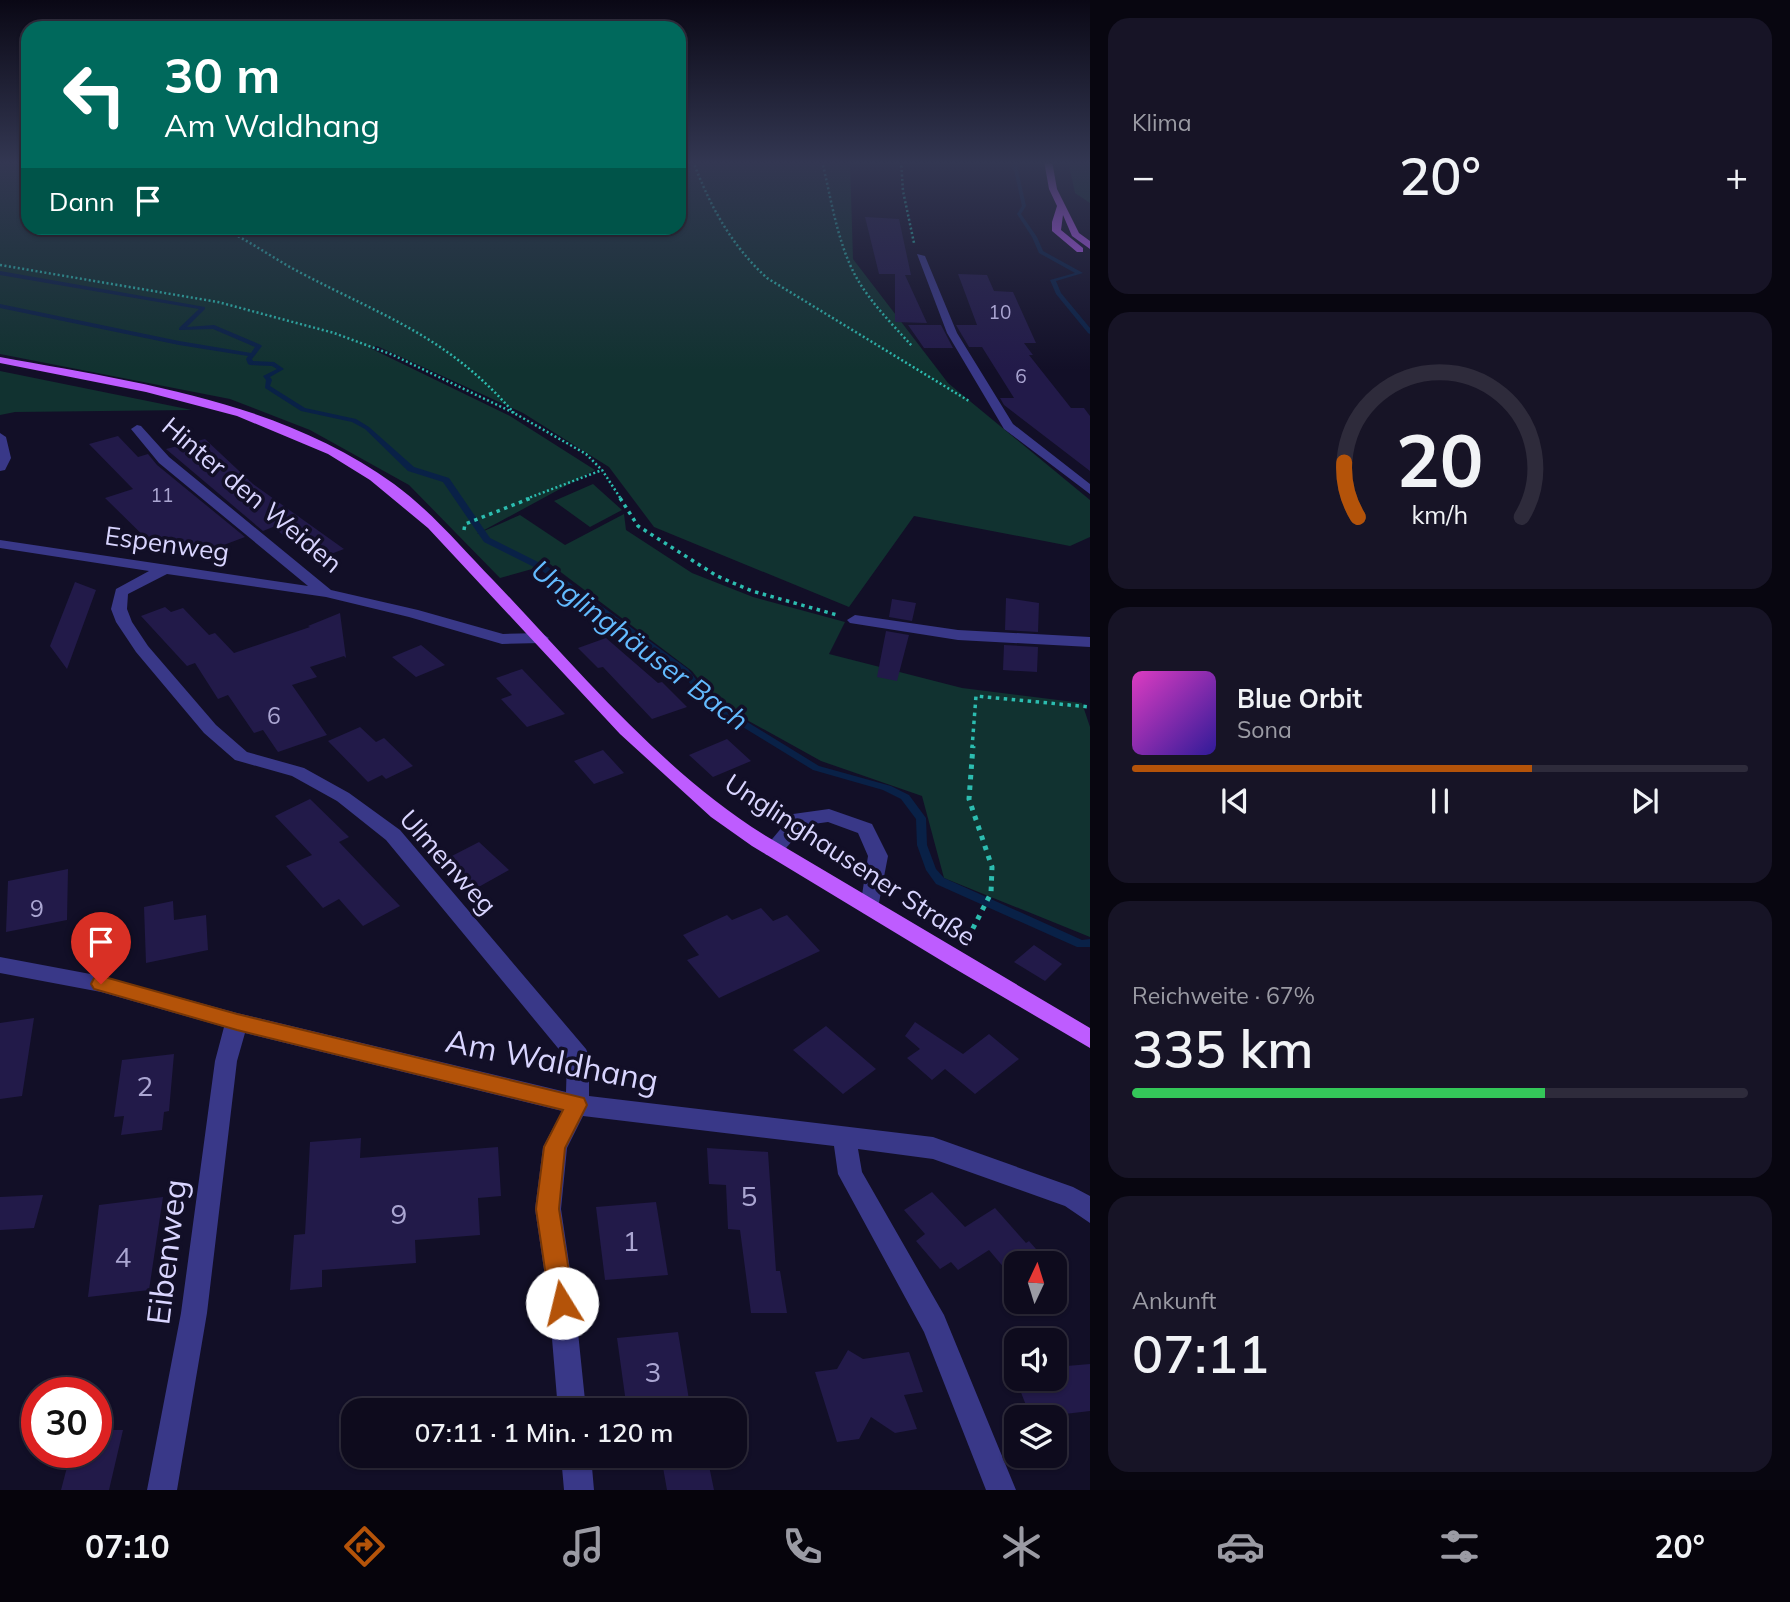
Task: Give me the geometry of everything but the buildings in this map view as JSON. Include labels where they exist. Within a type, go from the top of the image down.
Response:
[{"type":"main road","points":[[1057,231],[1090,256]]},
{"type":"main road","points":[[1074,231],[1090,246]]},
{"type":"main road","name":"Unglinghausener Straße","points":[[0,360],[206,402],[249,415],[345,458],[378,478],[429,523],[633,738],[719,814],[954,960],[1090,1039]]},
{"type":"street","points":[[920,256],[952,334],[1008,426],[1090,490]]},
{"type":"street","name":"Hinter den Weiden","points":[[137,429],[164,460],[326,593],[413,613],[502,639],[541,638]]},
{"type":"street","points":[[0,437],[5,458],[0,467]]},
{"type":"street","name":"Espenweg","points":[[0,544],[326,593]]},
{"type":"street","name":"Ulmenweg","points":[[166,568],[121,592],[119,609],[124,622],[142,649],[210,729],[241,756],[298,772],[343,797],[393,835],[578,1056],[577,1105]]},
{"type":"street","points":[[855,620],[958,635],[1090,642]]},
{"type":"street","points":[[773,850],[800,818],[829,815],[865,829],[878,856],[870,908]]},
{"type":"street","name":"Am Waldhang","points":[[0,965],[101,984],[237,1022],[577,1105],[933,1148],[1073,1198],[1090,1211]]},
{"type":"street","name":"Eibenweg","points":[[162,1490],[194,1313],[226,1061],[237,1022]]},
{"type":"street","points":[[571,1398],[562,1303],[548,1209],[555,1147],[577,1105]]},
{"type":"street","points":[[844,1137],[850,1174],[934,1324],[1001,1490]]},
{"type":"street","points":[[577,1468],[579,1490]]},
{"type":"path","points":[[724,231],[739,251],[766,278],[964,399],[999,413]]},
{"type":"path","points":[[839,231],[855,275],[890,322],[912,346]]},
{"type":"path","points":[[912,231],[920,256]]},
{"type":"path","points":[[241,235],[293,269],[374,306],[452,351],[489,382],[514,413]]},
{"type":"path","points":[[0,265],[218,302],[322,329],[393,355],[514,413],[586,454],[602,470],[638,526],[717,576],[752,591],[855,620]]},
{"type":"path","points":[[465,524],[491,512],[563,488],[602,470]]},
{"type":"path","points":[[983,912],[991,892],[992,867],[969,799],[976,696],[1090,707]]},
{"type":"green space","points":[[0,231],[21,231],[21,235],[686,235],[686,231],[852,231],[853,259],[948,383],[1090,500],[1090,537],[1070,546],[914,516],[849,607],[654,527],[609,467],[523,413],[377,346],[370,348],[510,416],[595,470],[477,534],[520,515],[565,545],[624,514],[626,530],[692,573],[753,597],[845,622],[829,654],[962,688],[1082,703],[1090,727],[1090,937],[944,878],[922,796],[821,761],[718,704],[692,671],[550,564],[500,578],[409,485],[310,430],[230,399],[0,354]]},
{"type":"green space","points":[[0,371],[192,410],[15,412],[0,415]]},
{"type":"green space","points":[[593,484],[622,510],[590,527],[554,501]]},
{"type":"waterway","points":[[1031,231],[1041,252],[1080,273],[1053,280],[1058,293],[1090,332]]},
{"type":"waterway","name":"Unglinghäuser Bach","points":[[0,273],[203,308],[181,329],[214,327],[259,346],[249,359],[250,363],[274,364],[281,369],[266,376],[269,380],[267,387],[303,410],[354,420],[367,428],[411,469],[446,480],[487,540],[545,569],[685,671],[718,708],[816,768],[887,788],[905,797],[921,818],[922,845],[931,870],[940,881],[1081,944],[1090,943]]},
{"type":"waterway","points":[[0,306],[179,343],[252,355]]},
{"type":"route","points":[[101,984],[237,1022],[577,1105],[555,1147],[548,1209],[562,1303]]}]
